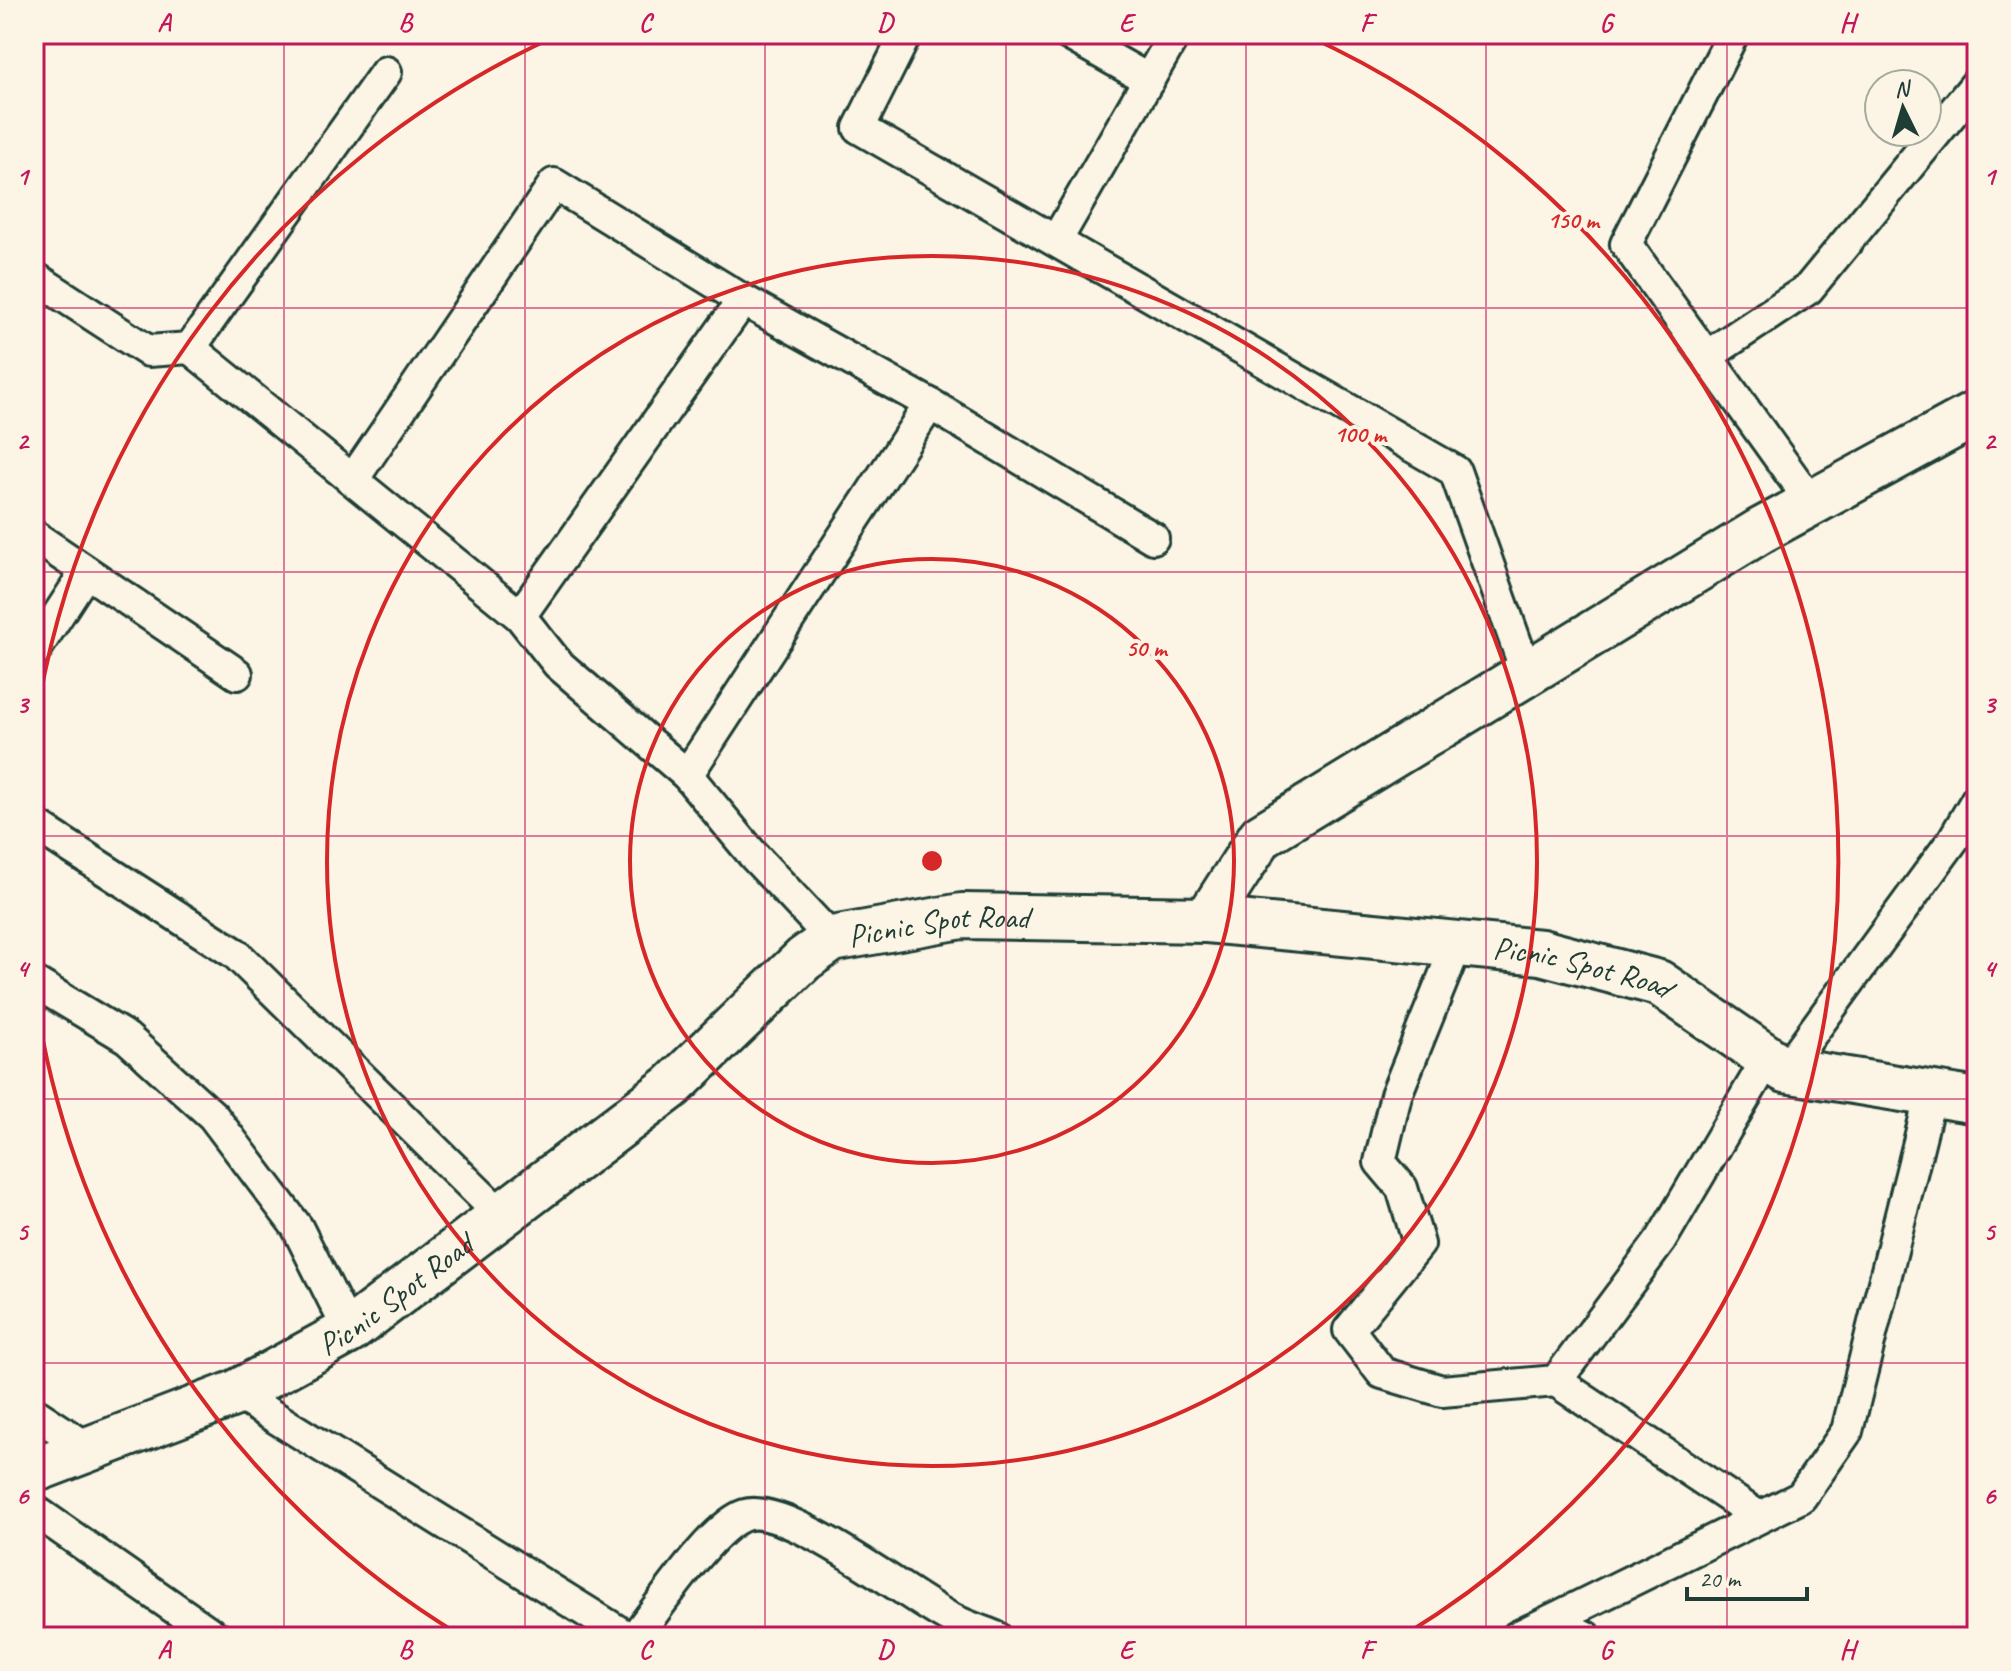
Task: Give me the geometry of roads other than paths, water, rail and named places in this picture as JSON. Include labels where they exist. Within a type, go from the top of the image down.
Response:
[{"type":"street","points":[[906,34],[859,128],[1455,471],[1527,674]]},
{"type":"street","points":[[1068,34],[1149,80]]},
{"type":"street","points":[[1056,241],[1175,34]]},
{"type":"street","points":[[1733,34],[1626,244],[1813,505]]},
{"type":"street","points":[[190,348],[386,72]]},
{"type":"street","points":[[1707,356],[1808,289],[1977,83]]},
{"type":"street","points":[[354,478],[554,184],[743,300],[930,404],[1153,538]]},
{"type":"street","points":[[34,277],[148,351],[190,348],[354,478],[520,616],[558,664],[687,775],[754,856],[832,939]]},
{"type":"street","points":[[520,616],[743,300]]},
{"type":"street","points":[[687,775],[930,404]]},
{"type":"street","points":[[1207,920],[1261,836],[1760,531],[1813,505],[1977,413]]},
{"type":"street","points":[[34,536],[237,674]]},
{"type":"street","points":[[34,652],[86,572]]},
{"type":"street","points":[[1556,1381],[1661,1240],[1776,1064],[1953,840],[1977,799]]},
{"type":"street","points":[[34,824],[236,954],[501,1215]]},
{"type":"street","name":"Picnic Spot Road","points":[[34,1470],[236,1393],[349,1331],[671,1087],[804,959],[832,939],[962,916],[1207,920],[1541,952],[1659,983],[1776,1064],[1977,1101]]},
{"type":"street","points":[[1457,944],[1396,1095],[1380,1162],[1402,1188],[1419,1244],[1349,1330],[1382,1373],[1442,1391],[1556,1381],[1759,1517]]},
{"type":"street","points":[[34,982],[127,1038],[213,1116],[297,1227],[349,1331]]},
{"type":"street","points":[[1517,1637],[1801,1497],[1847,1431],[1931,1094]]},
{"type":"street","points":[[236,1393],[627,1637]]},
{"type":"street","points":[[34,1413],[89,1449]]},
{"type":"street","points":[[34,1510],[216,1637]]},
{"type":"street","points":[[635,1637],[720,1530],[745,1515],[764,1513],[835,1545],[951,1619],[996,1637]]},
{"type":"street","points":[[1552,1620],[1586,1637]]}]
